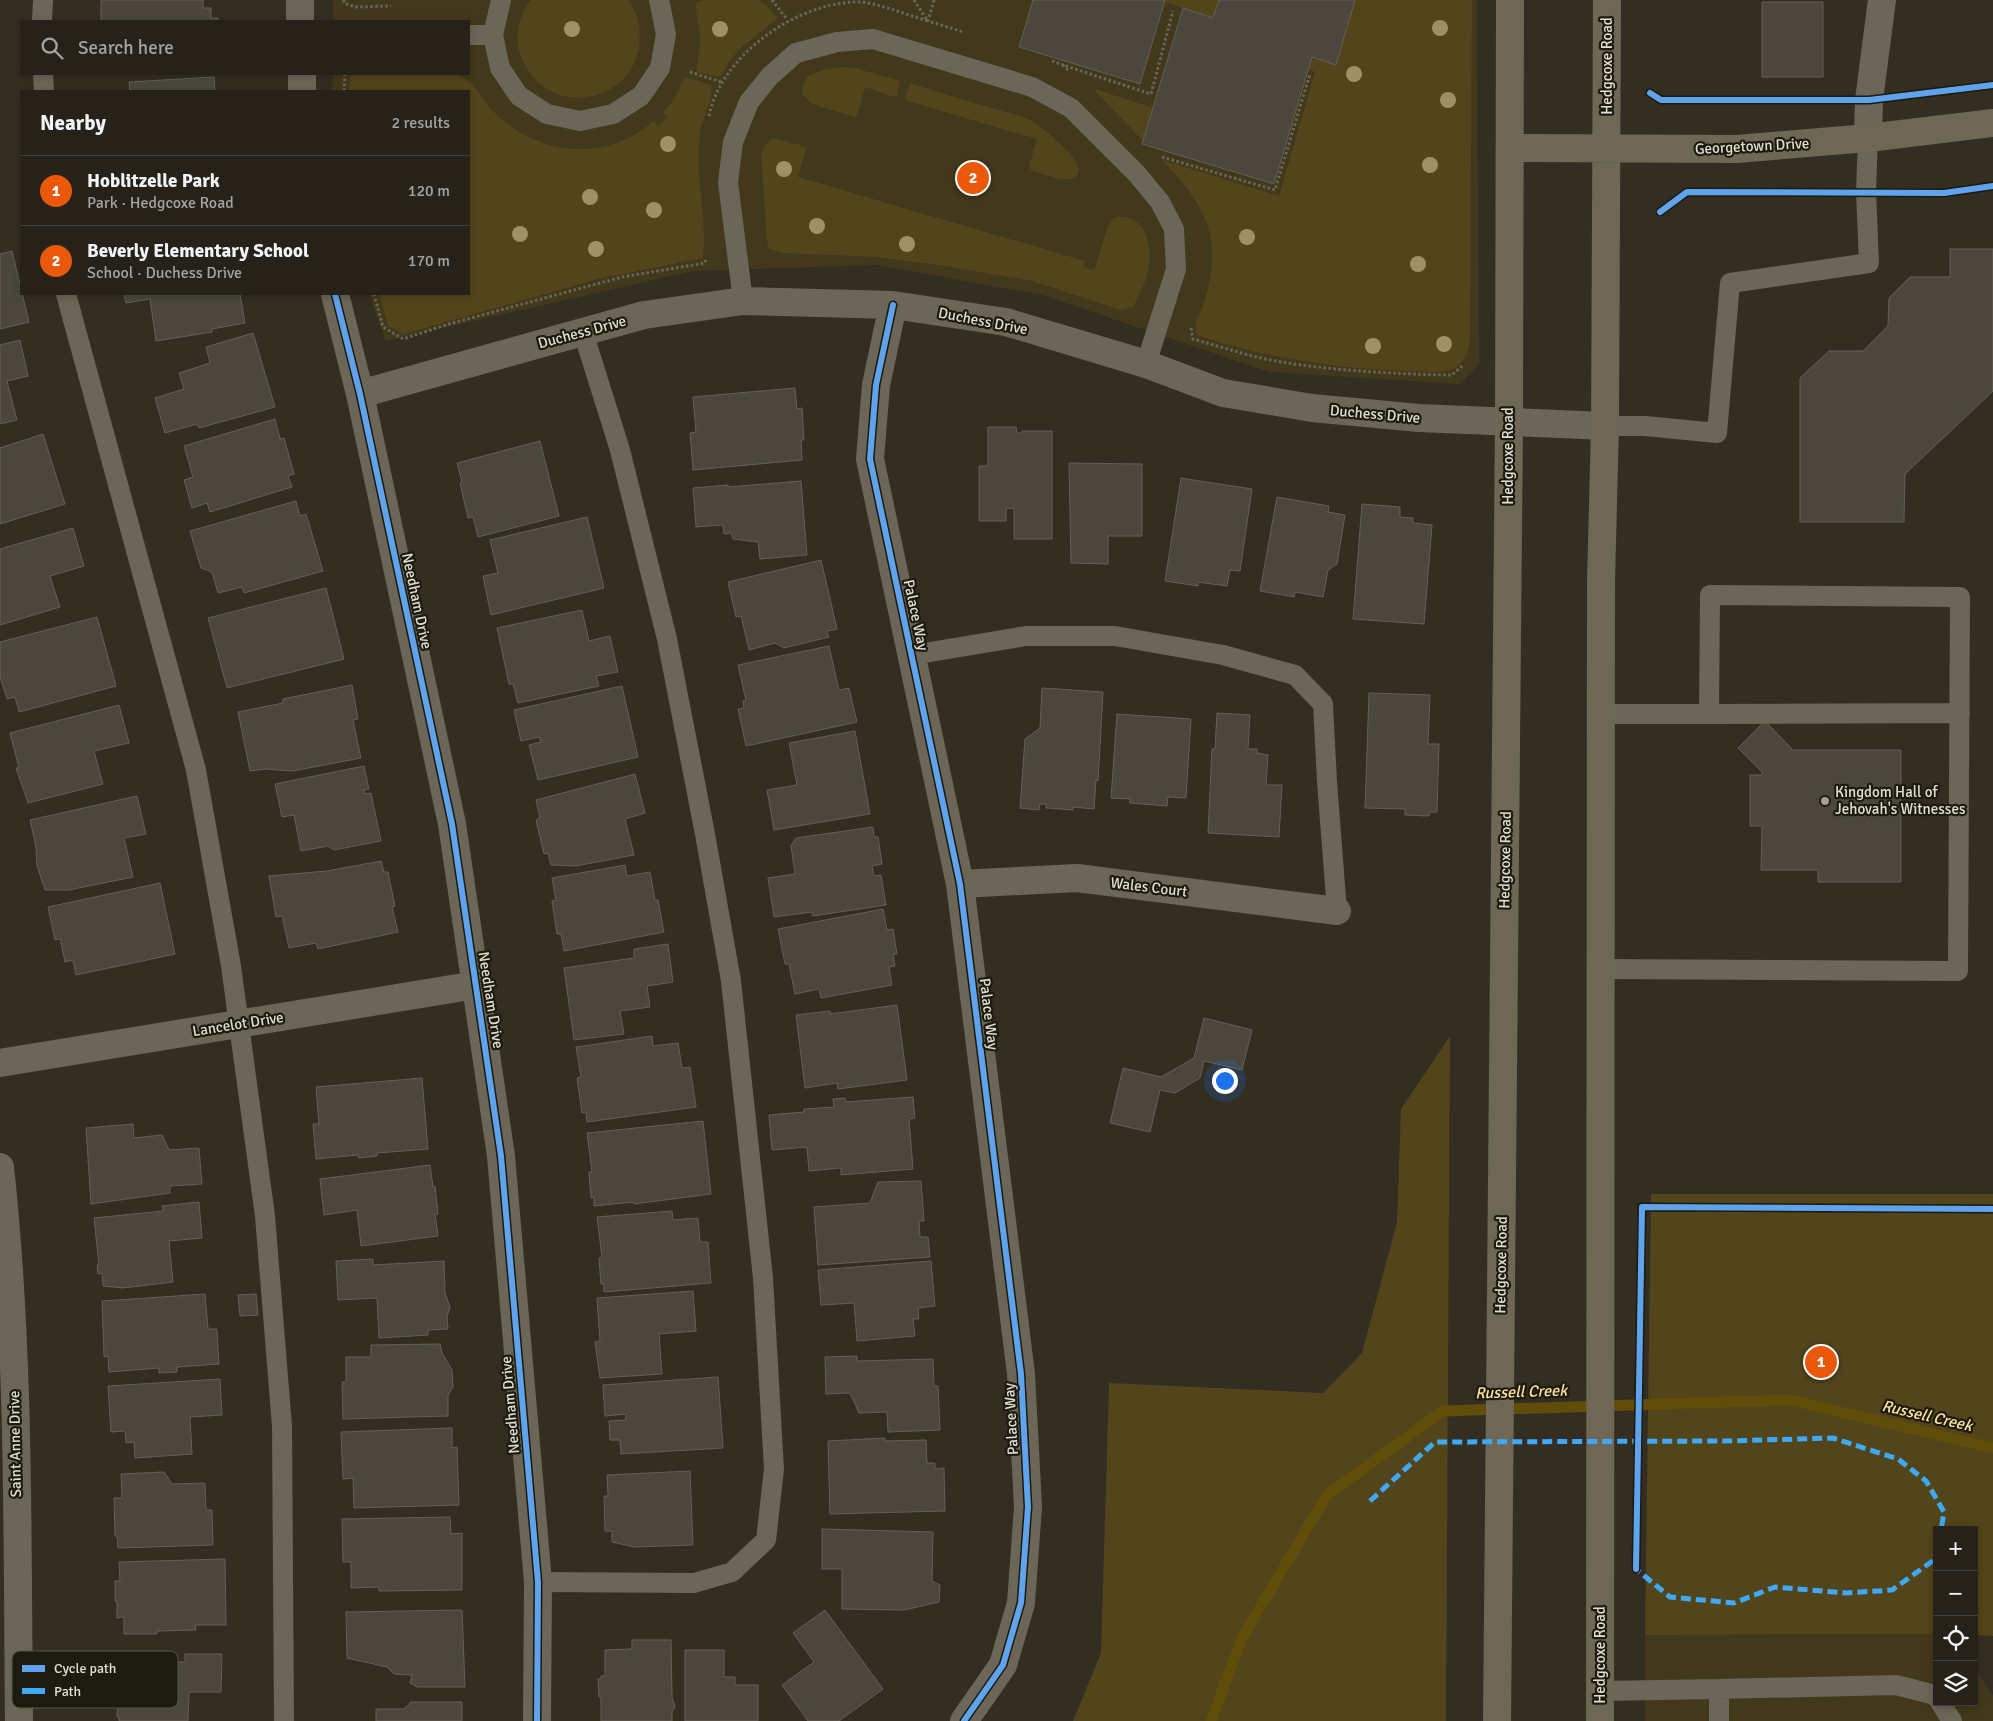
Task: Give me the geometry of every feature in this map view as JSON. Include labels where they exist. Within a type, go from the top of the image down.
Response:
[{"type":"main road","name":"Hedgcoxe Road","points":[[1497,1721],[1509,422],[1510,0]]},
{"type":"main road","name":"Hedgcoxe Road","points":[[1600,1721],[1601,582],[1605,426],[1608,0]]},
{"type":"main road","name":"Georgetown Drive","points":[[1510,148],[1737,149],[1868,138],[1993,123]]},
{"type":"street","points":[[300,0],[300,20]]},
{"type":"street","points":[[1868,138],[1869,100],[1882,0]]},
{"type":"street","points":[[302,75],[302,90]]},
{"type":"street","name":"Needham Drive","points":[[335,295],[360,394],[452,824],[501,1156],[538,1582],[537,1721]]},
{"type":"street","name":"Duchess Drive","points":[[360,394],[644,315],[743,301],[893,306],[1006,322],[1146,364],[1222,392],[1312,408],[1419,418],[1605,426]]},
{"type":"street","name":"Palace Way","points":[[893,306],[876,385],[870,459],[960,884],[1021,1374],[1028,1507],[1021,1603],[1003,1665],[964,1721]]},
{"type":"street","name":"Wales Court","points":[[960,884],[1077,878],[1337,911]]},
{"type":"street","name":"Lancelot Drive","points":[[0,1063],[476,985]]},
{"type":"street","name":"Saint Anne Drive","points":[[0,1167],[5,1217],[16,1424],[18,1651]]},
{"type":"street","name":"Saint Anne Drive","points":[[19,1708],[19,1721]]},
{"type":"lane","points":[[42,0],[42,20]]},
{"type":"lane","points":[[501,0],[493,35],[500,68],[519,96],[547,114],[580,121],[613,114],[641,96],[660,68],[666,34],[659,0]]},
{"type":"lane","points":[[470,35],[493,35]]},
{"type":"lane","points":[[743,301],[728,182],[733,142],[750,102],[770,76],[796,53],[837,42],[873,40],[1032,87],[1071,108],[1137,174],[1160,202],[1174,229],[1176,269],[1146,364]]},
{"type":"lane","points":[[43,75],[44,90]]},
{"type":"lane","points":[[1605,426],[1645,426],[1717,433],[1730,283],[1869,263],[1866,192],[1868,138]]},
{"type":"lane","points":[[66,295],[196,770],[231,966],[265,1216],[282,1426],[284,1721]]},
{"type":"lane","points":[[538,1582],[694,1584],[732,1572],[766,1540],[774,1469],[763,1278],[731,981],[667,639],[620,450],[583,332]]},
{"type":"lane","points":[[1601,969],[1958,971],[1960,597],[1710,595],[1709,714]]},
{"type":"lane","points":[[912,655],[1026,636],[1115,636],[1223,655],[1295,675],[1324,704],[1327,782],[1337,911]]},
{"type":"lane","points":[[1601,714],[1960,713]]},
{"type":"lane","points":[[1600,1690],[1719,1690],[1896,1685],[1933,1694]]},
{"type":"lane","points":[[1719,1690],[1719,1721]]},
{"type":"lane","points":[[1943,1706],[1952,1721]]},
{"type":"path","points":[[344,0],[344,3],[355,7],[391,6]]},
{"type":"path","points":[[772,0],[786,18]]},
{"type":"path","points":[[914,0],[928,20]]},
{"type":"path","points":[[928,20],[934,0]]},
{"type":"path","points":[[708,121],[721,82],[754,42],[786,18],[829,4],[861,2],[928,20],[964,33]]},
{"type":"path","points":[[1045,59],[1151,94],[1173,11]]},
{"type":"path","points":[[692,64],[690,73],[721,82]]},
{"type":"path","points":[[1063,65],[1070,72]]},
{"type":"path","points":[[1157,155],[1276,190],[1310,74]]},
{"type":"path","points":[[344,90],[345,75]]},
{"type":"path","points":[[1650,93],[1661,100],[1869,100],[1993,85]]},
{"type":"path","points":[[1660,212],[1687,192],[1944,193],[1993,186]]},
{"type":"path","points":[[374,295],[383,328],[403,339],[449,324],[622,277],[705,263],[707,256]]},
{"type":"path","points":[[1193,321],[1191,329],[1193,339],[1280,362],[1346,370],[1452,375],[1462,366]]},
{"type":"shaded area","points":[[333,0],[1477,0],[1479,365],[1459,384],[1270,372],[1042,295],[877,265],[693,271],[386,341],[369,295],[470,295],[470,90],[333,90],[333,75],[470,75],[470,20],[333,20]]},
{"type":"shaded area","points":[[531,0],[628,0],[638,21],[639,48],[631,70],[616,86],[596,95],[574,98],[553,92],[534,78],[518,47],[519,26],[523,12]]},
{"type":"shaded area","points":[[704,0],[758,0],[764,3],[778,18],[743,46],[732,58],[720,77],[697,72],[696,69],[700,38],[696,3]]},
{"type":"shaded area","points":[[1165,0],[1219,0],[1213,18],[1165,2]]},
{"type":"shaded area","points":[[1355,0],[1472,0],[1470,340],[1467,354],[1462,362],[1455,368],[1445,371],[1381,370],[1328,365],[1274,356],[1197,335],[1196,322],[1203,306],[1210,280],[1211,241],[1207,224],[1200,208],[1190,192],[1162,160],[1279,196],[1315,72],[1309,69],[1312,57],[1336,64]]},
{"type":"shaded area","points":[[855,68],[900,81],[897,96],[894,97],[865,87],[857,116],[854,117],[812,104],[803,95],[802,88],[807,76],[826,69]]},
{"type":"shaded area","points":[[351,75],[458,75],[467,80],[490,108],[512,127],[531,138],[552,146],[573,149],[615,144],[635,134],[653,121],[658,126],[668,117],[663,113],[675,98],[685,77],[711,85],[710,102],[701,129],[699,149],[704,227],[703,258],[598,279],[404,334],[388,326],[379,295],[470,295],[470,90],[349,90]]},
{"type":"shaded area","points":[[912,84],[1029,119],[1061,144],[1079,168],[1078,174],[1072,178],[1064,179],[1031,170],[1029,166],[1037,139],[907,101],[905,98],[909,85]]},
{"type":"shaded area","points":[[1095,89],[1153,108],[1143,141],[1095,91]]},
{"type":"shaded area","points":[[771,139],[778,139],[807,147],[798,177],[1085,261],[1084,267],[1094,271],[1108,225],[1112,219],[1123,217],[1132,219],[1139,224],[1148,241],[1149,261],[1144,284],[1133,307],[1120,310],[1032,281],[946,266],[875,257],[784,253],[769,249],[761,153]]},
{"type":"shaded area","points":[[1450,1036],[1446,1721],[1073,1721],[1101,1653],[1109,1383],[1323,1393],[1362,1353],[1397,1222],[1401,1109]]},
{"type":"shaded area","points":[[1651,1194],[1993,1194],[1993,1636],[1978,1635],[1978,1526],[1933,1526],[1933,1634],[1645,1635]]},
{"type":"shaded area","points":[[1933,1634],[1933,1706],[1978,1706],[1978,1673],[1993,1696],[1993,1721],[1645,1721],[1645,1635]]},
{"type":"building","points":[[101,0],[203,0],[203,8],[211,8],[211,18],[218,18],[218,20],[101,20]]},
{"type":"building","points":[[1033,0],[1165,0],[1140,84],[1019,47]]},
{"type":"building","points":[[1219,0],[1355,0],[1336,65],[1312,57],[1274,184],[1142,144],[1183,8],[1213,18]]},
{"type":"building","points":[[1762,2],[1823,2],[1823,77],[1762,77]]},
{"type":"building","points":[[214,77],[215,90],[130,90],[129,82]]},
{"type":"building","points":[[1950,249],[1993,249],[1993,391],[1905,474],[1904,522],[1800,522],[1800,378],[1829,351],[1863,351],[1888,326],[1889,298],[1910,277],[1950,277]]},
{"type":"building","points":[[12,251],[20,284],[20,295],[23,295],[29,322],[0,329],[0,254]]},
{"type":"building","points":[[124,295],[240,295],[245,323],[212,329],[212,332],[156,341],[150,299],[126,303]]},
{"type":"building","points":[[253,333],[275,407],[199,428],[197,424],[165,433],[155,398],[184,389],[179,373],[210,363],[206,347]]},
{"type":"building","points":[[20,340],[28,376],[7,381],[17,420],[0,424],[0,345]]},
{"type":"building","points":[[795,388],[797,409],[802,408],[804,440],[801,440],[802,460],[693,470],[690,433],[696,432],[693,397]]},
{"type":"building","points":[[275,419],[280,439],[284,438],[294,474],[288,476],[292,487],[210,512],[207,503],[192,508],[184,480],[193,477],[184,446]]},
{"type":"building","points":[[988,427],[1016,427],[1017,433],[1022,433],[1022,431],[1052,431],[1052,539],[1014,539],[1014,508],[1006,509],[1006,521],[979,521],[979,466],[988,466]]},
{"type":"building","points":[[43,434],[65,504],[0,524],[0,448]]},
{"type":"building","points":[[540,441],[559,516],[478,537],[473,517],[468,518],[457,463]]},
{"type":"building","points":[[1069,463],[1142,464],[1142,536],[1108,536],[1108,564],[1071,563]]},
{"type":"building","points":[[1181,478],[1252,489],[1240,571],[1230,570],[1227,586],[1198,582],[1198,586],[1165,581]]},
{"type":"building","points":[[801,481],[807,555],[760,559],[758,542],[733,539],[731,533],[724,534],[723,525],[696,527],[693,488]]},
{"type":"building","points":[[1277,497],[1329,506],[1328,512],[1345,515],[1337,564],[1328,570],[1323,597],[1295,592],[1294,597],[1260,591]]},
{"type":"building","points":[[296,501],[300,516],[306,514],[323,571],[244,593],[242,587],[218,593],[212,572],[201,568],[190,531]]},
{"type":"building","points":[[1362,504],[1400,507],[1400,517],[1413,518],[1413,523],[1432,525],[1424,624],[1353,619]]},
{"type":"building","points":[[587,517],[604,588],[491,615],[483,576],[498,573],[490,540]]},
{"type":"building","points":[[73,528],[84,566],[50,576],[60,607],[0,625],[0,549]]},
{"type":"building","points":[[821,560],[837,629],[827,631],[829,637],[784,648],[775,643],[749,650],[741,616],[736,617],[728,582]]},
{"type":"building","points":[[326,588],[344,659],[227,688],[208,618]]},
{"type":"building","points":[[582,610],[589,641],[610,636],[618,672],[596,676],[599,686],[518,703],[513,684],[509,684],[497,628]]},
{"type":"building","points":[[97,617],[116,686],[19,712],[15,697],[7,699],[0,677],[0,642]]},
{"type":"building","points":[[829,646],[839,690],[849,688],[857,722],[746,746],[738,709],[744,708],[743,701],[746,700],[738,665]]},
{"type":"building","points":[[352,685],[358,719],[353,720],[361,758],[293,771],[265,769],[250,771],[238,712],[283,703],[283,699]]},
{"type":"building","points":[[622,686],[638,757],[538,780],[529,745],[541,742],[539,737],[521,741],[514,710]]},
{"type":"building","points":[[1042,688],[1103,692],[1098,781],[1096,780],[1094,809],[1073,807],[1073,810],[1046,808],[1046,804],[1040,804],[1039,810],[1020,808],[1025,739],[1040,728]]},
{"type":"building","points":[[1369,693],[1430,695],[1428,744],[1439,744],[1437,812],[1429,812],[1429,816],[1405,815],[1405,809],[1365,808]]},
{"type":"building","points":[[119,705],[129,743],[94,751],[103,784],[28,803],[16,768],[19,768],[10,733]]},
{"type":"building","points":[[1217,713],[1250,715],[1248,749],[1257,749],[1257,753],[1268,755],[1266,785],[1282,785],[1279,837],[1208,833],[1212,749],[1215,749]]},
{"type":"building","points":[[1117,714],[1191,719],[1186,798],[1168,797],[1167,806],[1130,803],[1130,799],[1111,798]]},
{"type":"building","name":"Kingdom Hall of Jehovah's Witnesses","points":[[1765,721],[1793,750],[1901,750],[1901,882],[1818,882],[1818,870],[1761,870],[1762,826],[1750,826],[1750,775],[1762,775],[1762,772],[1738,748]]},
{"type":"building","points":[[855,731],[870,814],[774,830],[767,790],[797,785],[789,743]]},
{"type":"building","points":[[364,766],[369,789],[364,790],[365,794],[371,793],[381,841],[334,850],[328,846],[301,851],[294,815],[282,817],[275,784]]},
{"type":"building","points":[[635,774],[645,813],[625,819],[634,855],[576,866],[551,865],[548,853],[544,854],[536,820],[540,818],[536,800]]},
{"type":"building","points":[[137,796],[146,834],[124,838],[133,877],[69,890],[45,890],[37,866],[36,847],[30,820]]},
{"type":"building","points":[[873,827],[874,837],[878,837],[882,864],[872,866],[874,876],[881,875],[886,905],[813,916],[812,912],[774,917],[768,878],[795,874],[791,846],[796,838]]},
{"type":"building","points":[[381,861],[384,872],[388,872],[395,906],[392,907],[398,932],[318,949],[316,943],[289,948],[282,916],[276,917],[269,876],[327,871]]},
{"type":"building","points":[[625,865],[627,876],[650,872],[664,932],[564,951],[561,934],[557,934],[552,901],[556,900],[552,878]]},
{"type":"building","points":[[160,883],[175,954],[76,975],[73,960],[65,962],[60,939],[55,940],[48,907]]},
{"type":"building","points":[[883,909],[887,930],[893,929],[897,954],[893,954],[895,966],[889,967],[892,985],[821,998],[819,989],[795,994],[789,964],[785,964],[778,929]]},
{"type":"building","points":[[668,944],[673,982],[647,986],[650,1007],[620,1011],[624,1034],[574,1040],[564,968],[634,958],[634,949]]},
{"type":"building","points":[[897,1005],[907,1080],[838,1089],[837,1083],[805,1088],[796,1015],[830,1011],[830,1014]]},
{"type":"building","points":[[1204,1018],[1252,1030],[1242,1070],[1204,1061],[1200,1078],[1175,1093],[1160,1090],[1150,1132],[1110,1123],[1123,1068],[1161,1077],[1194,1058]]},
{"type":"building","points":[[652,1036],[653,1046],[678,1043],[682,1068],[690,1067],[696,1107],[587,1122],[586,1112],[582,1113],[577,1078],[581,1077],[576,1047]]},
{"type":"building","points":[[422,1078],[428,1149],[377,1153],[377,1156],[359,1158],[358,1155],[316,1159],[313,1124],[319,1124],[316,1087]]},
{"type":"building","points":[[913,1097],[915,1118],[909,1119],[913,1169],[841,1175],[841,1168],[809,1171],[807,1147],[772,1150],[769,1115],[804,1112],[804,1109],[834,1107],[833,1099],[845,1098],[846,1102]]},
{"type":"building","points":[[703,1121],[711,1194],[634,1204],[633,1202],[594,1206],[594,1197],[591,1198],[589,1172],[592,1172],[587,1133]]},
{"type":"building","points":[[133,1124],[134,1138],[162,1135],[169,1150],[199,1148],[202,1184],[170,1186],[170,1193],[91,1204],[86,1128]]},
{"type":"building","points":[[430,1165],[433,1187],[435,1186],[438,1214],[435,1214],[438,1236],[361,1246],[357,1210],[324,1215],[320,1179]]},
{"type":"building","points":[[921,1181],[924,1221],[919,1221],[920,1237],[928,1237],[930,1257],[818,1265],[814,1207],[870,1203],[878,1182]]},
{"type":"building","points":[[199,1202],[202,1238],[169,1241],[173,1282],[123,1288],[103,1286],[102,1273],[98,1274],[97,1265],[99,1265],[94,1218],[163,1211],[162,1206]]},
{"type":"building","points":[[672,1211],[673,1220],[698,1218],[700,1242],[708,1242],[711,1283],[604,1292],[604,1284],[601,1284],[599,1258],[602,1257],[597,1217]]},
{"type":"building","points":[[373,1259],[373,1265],[444,1261],[445,1293],[450,1307],[447,1317],[448,1329],[428,1330],[428,1335],[379,1338],[377,1298],[338,1300],[336,1261]]},
{"type":"building","points":[[931,1261],[935,1306],[918,1308],[919,1319],[913,1319],[915,1336],[857,1341],[854,1303],[821,1305],[818,1270]]},
{"type":"building","points":[[693,1291],[696,1331],[659,1334],[662,1374],[600,1378],[595,1342],[600,1341],[597,1298]]},
{"type":"building","points":[[205,1294],[208,1329],[217,1329],[219,1364],[177,1367],[177,1372],[159,1373],[159,1368],[109,1372],[108,1356],[104,1357],[102,1301]]},
{"type":"building","points":[[256,1294],[258,1315],[240,1316],[238,1295]]},
{"type":"building","points":[[440,1344],[442,1353],[452,1370],[453,1387],[448,1395],[448,1416],[343,1419],[342,1382],[346,1382],[346,1357],[371,1357],[371,1345]]},
{"type":"building","points":[[857,1356],[857,1361],[933,1359],[934,1386],[938,1386],[940,1430],[888,1432],[887,1412],[859,1413],[850,1393],[826,1394],[825,1357]]},
{"type":"building","points":[[718,1377],[723,1448],[621,1454],[620,1440],[610,1440],[609,1421],[626,1420],[626,1414],[605,1416],[603,1385]]},
{"type":"building","points":[[220,1379],[222,1415],[190,1417],[192,1454],[135,1458],[134,1442],[126,1443],[125,1431],[111,1432],[108,1386]]},
{"type":"building","points":[[452,1428],[452,1448],[457,1447],[459,1505],[354,1508],[353,1478],[343,1479],[341,1432]]},
{"type":"building","points":[[885,1438],[885,1441],[926,1440],[927,1463],[935,1463],[935,1469],[944,1468],[945,1511],[830,1514],[828,1441]]},
{"type":"building","points":[[690,1471],[693,1545],[635,1547],[612,1542],[612,1531],[605,1531],[604,1496],[608,1496],[607,1475]]},
{"type":"building","points":[[164,1472],[172,1484],[205,1483],[206,1510],[212,1510],[213,1545],[118,1548],[117,1536],[115,1536],[114,1498],[122,1498],[121,1474]]},
{"type":"building","points":[[450,1517],[451,1534],[462,1533],[462,1590],[379,1591],[379,1587],[351,1588],[351,1562],[343,1562],[342,1519]]},
{"type":"building","points":[[822,1529],[933,1532],[932,1581],[940,1585],[939,1602],[904,1610],[842,1609],[842,1569],[822,1569]]},
{"type":"building","points":[[225,1559],[226,1625],[195,1625],[196,1630],[157,1631],[157,1634],[124,1634],[124,1617],[117,1618],[117,1601],[115,1601],[115,1581],[120,1581],[119,1562]]},
{"type":"building","points":[[462,1610],[465,1687],[417,1687],[410,1683],[412,1675],[394,1674],[387,1667],[347,1658],[346,1612]]},
{"type":"building","points":[[825,1610],[883,1689],[839,1721],[808,1721],[782,1685],[814,1662],[793,1633]]},
{"type":"building","points":[[632,1640],[671,1640],[672,1697],[675,1707],[672,1712],[672,1721],[601,1721],[601,1697],[599,1697],[598,1679],[601,1679],[601,1676],[605,1676],[605,1650],[632,1649]]},
{"type":"building","points":[[685,1650],[724,1650],[724,1677],[735,1677],[735,1685],[758,1685],[758,1721],[685,1721]]},
{"type":"building","points":[[185,1654],[222,1654],[221,1692],[189,1692],[188,1721],[119,1721],[119,1717],[117,1717],[118,1708],[178,1708],[178,1662],[185,1662]]},
{"type":"building","points":[[411,1702],[462,1702],[462,1721],[376,1721],[376,1709],[404,1709]]},
{"type":"waterway","name":"Russell Creek","points":[[1211,1721],[1242,1638],[1327,1495],[1443,1411],[1790,1400],[1993,1448]]},
{"type":"marked path","points":[[1370,1501],[1435,1442],[1725,1441],[1833,1438],[1898,1459],[1926,1481],[1944,1512],[1942,1526]]},
{"type":"marked path","points":[[1636,1564],[1636,1569],[1670,1597],[1734,1603],[1775,1587],[1846,1593],[1892,1590],[1933,1561]]},
{"type":"cycle path","points":[[1650,93],[1661,100],[1869,100],[1993,85]]},
{"type":"cycle path","points":[[1660,212],[1687,192],[1944,193],[1993,186]]},
{"type":"cycle path","points":[[335,295],[360,394],[452,824],[501,1156],[538,1582],[537,1721]]},
{"type":"cycle path","points":[[893,305],[876,385],[870,459],[960,884],[1021,1374],[1028,1507],[1021,1603],[1003,1665],[964,1721]]},
{"type":"cycle path","points":[[1636,1569],[1642,1207],[1993,1209]]},
{"type":"place","name":"Beverly Elementary School","points":[[973,178]]},
{"type":"place","name":"Kingdom Hall of Jehovah's Witnesses","points":[[1825,801]]},
{"type":"place","name":"Hoblitzelle Park","points":[[1821,1362]]}]
